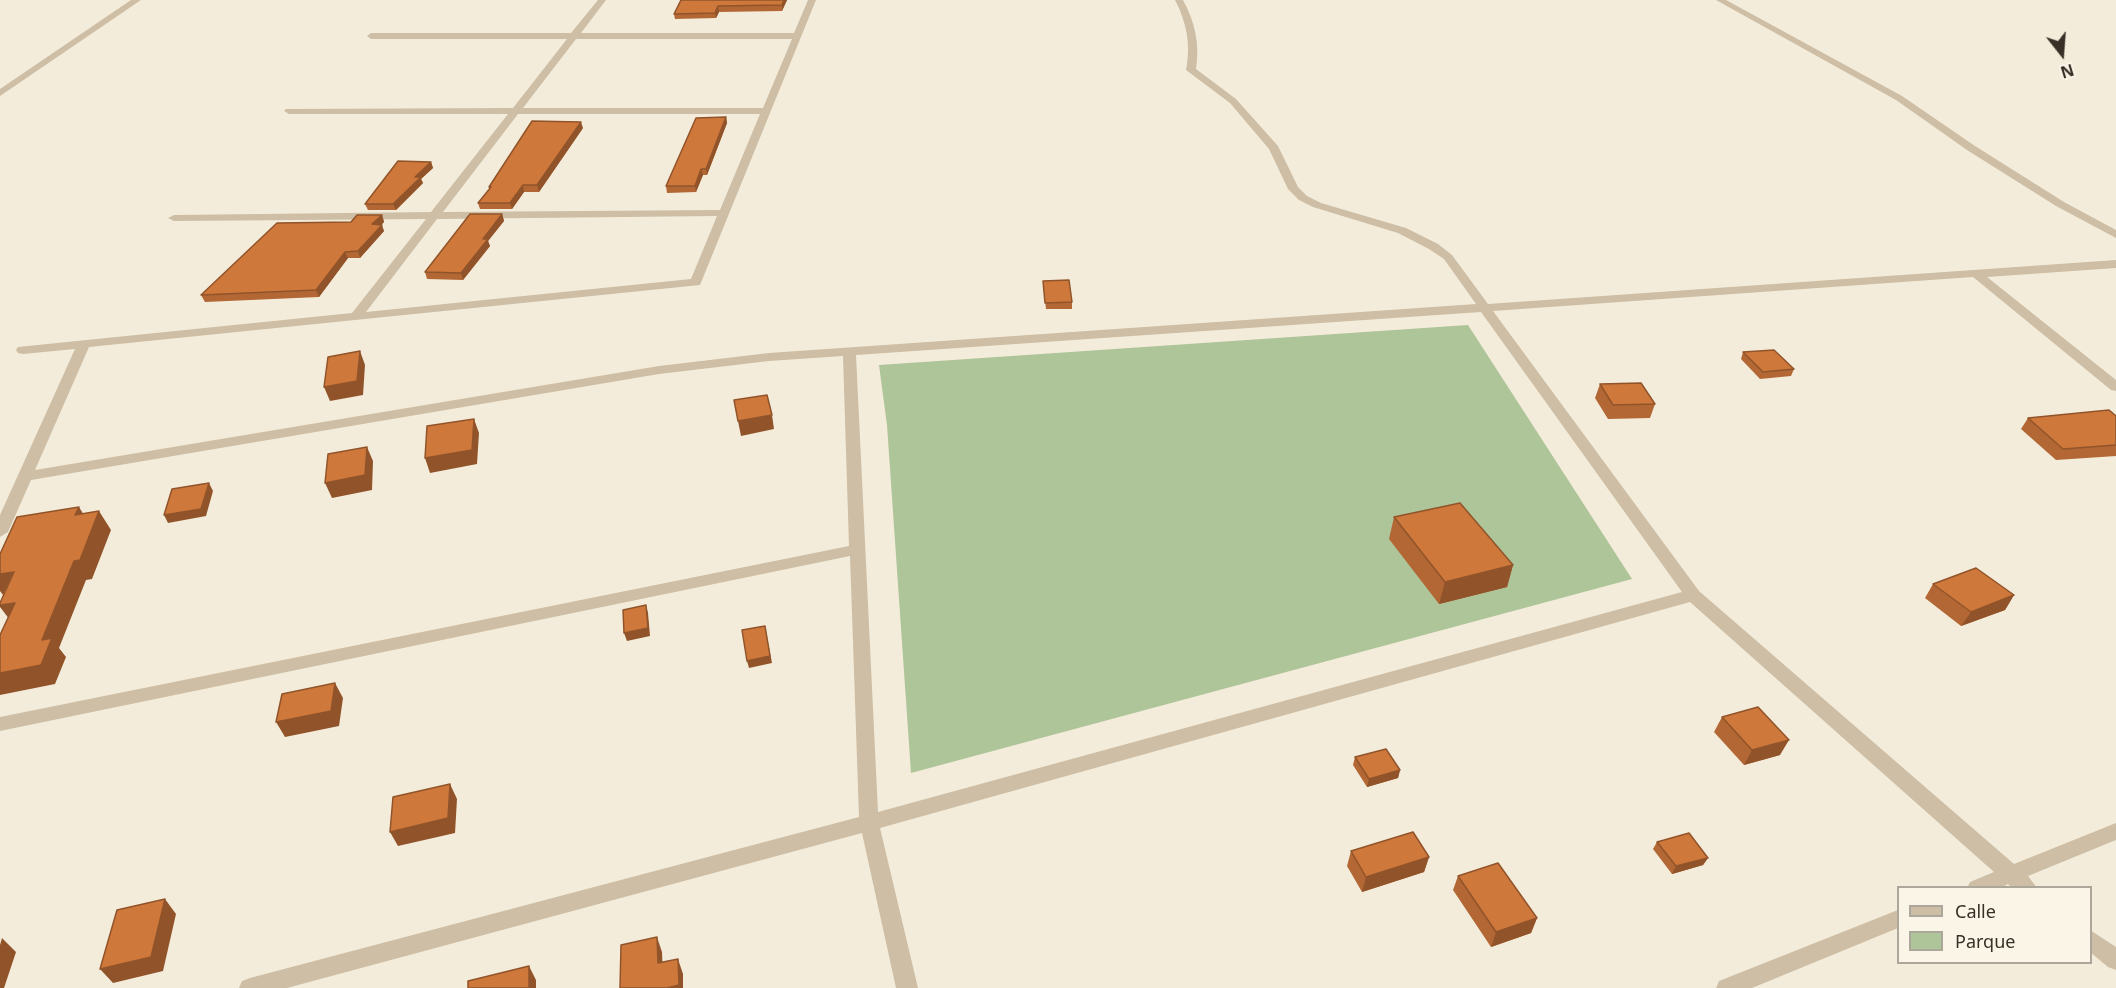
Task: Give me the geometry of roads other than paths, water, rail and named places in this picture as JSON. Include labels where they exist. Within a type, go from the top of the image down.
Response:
[{"type":"street","points":[[0,93],[137,0]]},
{"type":"street","points":[[356,316],[602,0]]},
{"type":"street","points":[[23,350],[696,282],[812,0]]},
{"type":"street","points":[[1179,0],[1187,15],[1193,40],[1191,70],[1233,101],[1268,141],[1274,148],[1293,189],[1303,198],[1317,205],[1412,234],[1431,243],[1448,257],[1693,595],[2025,886]]},
{"type":"street","points":[[1720,0],[1899,98],[2050,198],[2116,235]]},
{"type":"street","points":[[371,36],[798,36]]},
{"type":"street","points":[[289,111],[767,111]]},
{"type":"street","points":[[174,218],[724,213]]},
{"type":"street","points":[[25,476],[659,370],[769,357],[2116,264]]},
{"type":"street","points":[[1976,274],[2116,387]]},
{"type":"street","points":[[0,532],[84,344]]},
{"type":"street","points":[[849,351],[869,823],[906,988]]},
{"type":"street","points":[[0,724],[859,549]]},
{"type":"street","points":[[250,988],[869,823],[1693,595]]},
{"type":"street","points":[[1982,886],[2116,831]]},
{"type":"street","points":[[1727,988],[1897,920]]},
{"type":"street","points":[[2092,940],[2116,960]]}]
